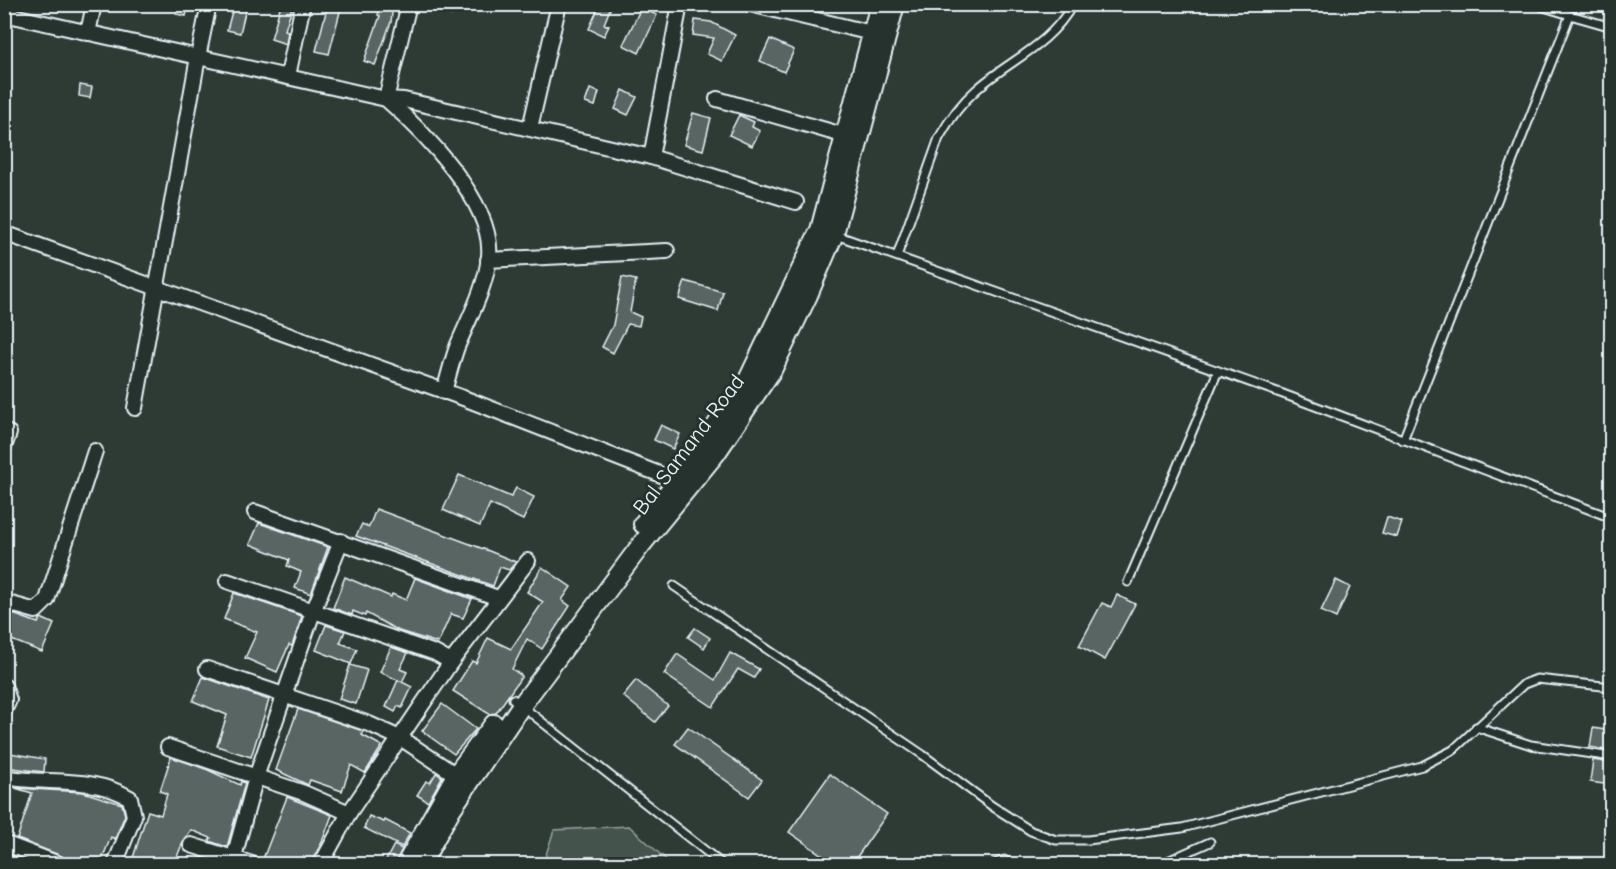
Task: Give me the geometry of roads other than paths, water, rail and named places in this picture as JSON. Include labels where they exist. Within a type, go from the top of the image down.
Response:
[{"type":"main road","name":"Bal Samand Road","points":[[406,864],[456,775],[517,702],[739,422],[787,340],[834,234],[880,35],[880,4]]},
{"type":"main road","name":"Bal Samand Road","points":[[421,864],[452,808],[517,702],[631,538],[677,481],[747,382],[777,325],[820,230],[846,136],[880,35],[896,4]]},
{"type":"street","points":[[88,33],[94,4]]},
{"type":"street","points":[[135,408],[209,4]]},
{"type":"street","points":[[288,76],[303,4]]},
{"type":"street","points":[[386,99],[409,4]]},
{"type":"street","points":[[530,128],[559,4]]},
{"type":"street","points":[[651,157],[680,4]]},
{"type":"street","points":[[750,4],[880,35]]},
{"type":"street","points":[[4,14],[386,99],[404,100],[530,128],[651,157],[796,202]]},
{"type":"street","points":[[386,99],[407,117],[464,183],[481,216],[488,260],[485,278],[456,350],[444,392]]},
{"type":"street","points":[[717,99],[846,136]]},
{"type":"street","points":[[4,233],[444,392],[677,481]]},
{"type":"street","points":[[488,260],[667,251]]},
{"type":"street","points":[[4,602],[36,610],[47,600],[95,452]]},
{"type":"street","points":[[255,512],[498,598]]},
{"type":"street","points":[[233,861],[256,777],[313,612],[341,541]]},
{"type":"street","points":[[321,864],[350,813],[402,739],[451,662],[528,561]]},
{"type":"street","points":[[227,581],[435,653],[451,662]]},
{"type":"street","points":[[207,669],[285,694],[402,739],[456,775]]},
{"type":"street","points":[[4,686],[9,694],[4,711]]},
{"type":"street","points":[[168,747],[350,813]]},
{"type":"street","points":[[4,777],[81,783],[118,791],[130,798],[134,816],[116,864]]},
{"type":"street","points":[[4,843],[59,864]]},
{"type":"street","points":[[191,845],[233,861],[252,864]]},
{"type":"lane","points":[[897,256],[939,138],[949,121],[978,88],[1055,31],[1073,4]]},
{"type":"lane","points":[[1534,4],[1611,27]]},
{"type":"lane","points":[[1403,440],[1570,15]]},
{"type":"lane","points":[[834,234],[1218,371],[1611,518]]},
{"type":"lane","points":[[1128,582],[1218,371]]},
{"type":"lane","points":[[674,586],[923,755],[992,806],[1030,831],[1056,840],[1088,840],[1182,828],[1280,805],[1422,766],[1453,750],[1512,692],[1537,679],[1611,687]]},
{"type":"lane","points":[[517,702],[722,864]]},
{"type":"lane","points":[[1476,727],[1531,745],[1611,758]]},
{"type":"lane","points":[[1161,864],[1210,842]]},
{"type":"lane","points":[[994,864],[1004,860],[1010,864]]}]
